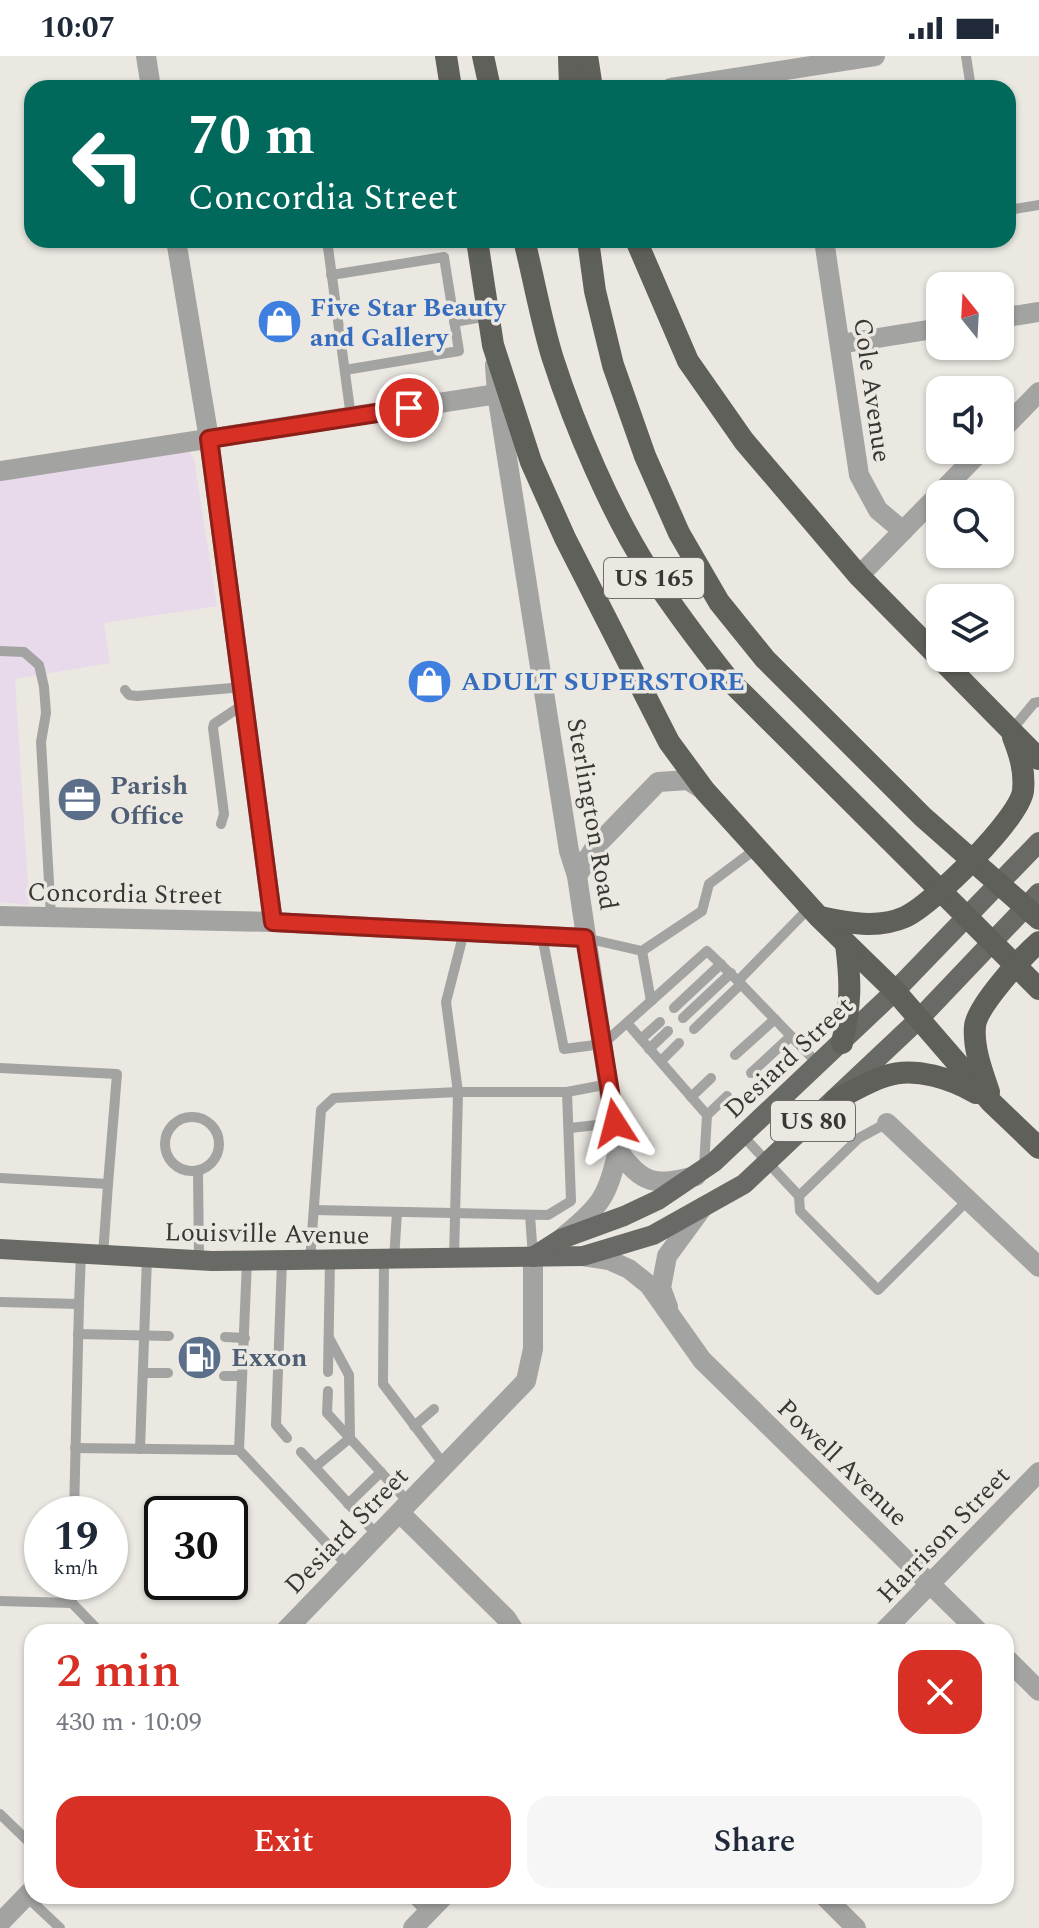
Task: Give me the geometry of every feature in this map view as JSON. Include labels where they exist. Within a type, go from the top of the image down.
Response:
[{"type":"highway","points":[[446,56],[450,80]]},
{"type":"highway","points":[[483,56],[488,80]]},
{"type":"highway","points":[[569,56],[570,80]]},
{"type":"highway","points":[[587,56],[591,80]]},
{"type":"highway","points":[[478,248],[493,345],[531,462],[565,538],[669,742],[705,791],[814,912],[895,991],[991,1102],[1039,1148]]},
{"type":"highway","name":"US 165","points":[[526,248],[553,359],[608,495],[647,568],[690,632],[729,680],[1039,989]]},
{"type":"highway","name":"US 165","points":[[589,248],[595,291],[613,365],[645,456],[679,533],[719,602],[765,659],[923,817],[1039,919]]},
{"type":"highway","points":[[639,248],[688,361],[744,441],[859,576],[1036,753]]},
{"type":"highway","points":[[814,912],[853,924],[884,923],[904,918],[921,908],[954,879],[1007,821],[1023,795],[1023,766],[1011,731]]},
{"type":"highway","points":[[991,1102],[977,1054],[975,1023],[985,1005],[1039,942]]},
{"type":"highway","points":[[842,1043],[850,1009],[851,987],[846,944]]},
{"type":"highway","points":[[835,1100],[889,1074],[916,1074],[953,1080],[991,1102]]},
{"type":"main road","name":"Desiard Street","points":[[533,1257],[561,1239],[647,1205],[700,1172],[842,1043],[1039,842]]},
{"type":"main road","name":"US 80","points":[[533,1257],[583,1256],[653,1235],[744,1184],[919,1019],[1039,893]]},
{"type":"main road","name":"Louisville Avenue","points":[[0,1249],[247,1261],[533,1257]]},
{"type":"street","points":[[146,56],[150,80]]},
{"type":"street","points":[[731,80],[875,56]]},
{"type":"street","points":[[177,248],[209,439],[273,922]]},
{"type":"street","name":"Cole Avenue","points":[[825,248],[859,475],[878,510],[903,531]]},
{"type":"street","points":[[1014,316],[1039,312]]},
{"type":"street","points":[[840,344],[926,330]]},
{"type":"street","name":"Sterlington Road","points":[[493,345],[497,394],[569,851],[577,876],[618,1150],[612,1179],[603,1199],[561,1239]]},
{"type":"street","points":[[1014,418],[1039,392]]},
{"type":"street","points":[[0,471],[497,394]]},
{"type":"street","points":[[859,576],[968,464]]},
{"type":"street","points":[[577,876],[595,847],[658,782],[666,768],[669,742]]},
{"type":"street","points":[[658,782],[688,780],[705,791]]},
{"type":"street","name":"Concordia Street","points":[[0,916],[273,922],[585,938]]},
{"type":"street","points":[[887,1123],[1039,1267]]},
{"type":"street","points":[[618,1150],[631,1169],[645,1178],[677,1180],[700,1172]]},
{"type":"street","name":"Powell Avenue","points":[[675,1326],[661,1288],[667,1256],[703,1207]]},
{"type":"street","name":"Powell Avenue","points":[[583,1256],[609,1260],[629,1269],[649,1285],[675,1326],[702,1360],[971,1624]]},
{"type":"street","name":"Desiard Street","points":[[292,1624],[526,1381],[533,1349],[533,1257]]},
{"type":"street","name":"Harrison Street","points":[[891,1624],[1039,1472]]},
{"type":"street","points":[[405,1508],[510,1624]]},
{"type":"street","points":[[1014,1666],[1039,1691]]},
{"type":"street","points":[[0,1923],[24,1898]]},
{"type":"street","points":[[413,1928],[436,1904]]},
{"type":"street","points":[[832,1904],[856,1928]]},
{"type":"lane","points":[[966,56],[970,80]]},
{"type":"lane","points":[[1016,209],[1039,205]]},
{"type":"lane","points":[[328,248],[351,417]]},
{"type":"lane","points":[[331,275],[444,257],[459,351],[345,370]]},
{"type":"lane","points":[[454,322],[489,316]]},
{"type":"lane","points":[[0,651],[24,652],[39,665],[44,687],[46,713],[41,742],[51,917]]},
{"type":"lane","points":[[125,690],[129,695],[137,696],[244,695]]},
{"type":"lane","points":[[221,824],[224,814],[213,728],[244,695]]},
{"type":"lane","points":[[1011,731],[1034,703],[1039,702]]},
{"type":"lane","points":[[585,938],[642,951],[702,911],[709,884],[757,848]]},
{"type":"lane","points":[[683,1018],[737,979],[814,912]]},
{"type":"lane","points":[[454,1259],[458,1092],[446,1002],[464,932]]},
{"type":"lane","points":[[542,936],[564,1049],[603,1044],[707,951],[819,1065]]},
{"type":"lane","points":[[642,951],[651,1001]]},
{"type":"lane","points":[[674,1008],[721,964]]},
{"type":"lane","points":[[694,1029],[737,979]]},
{"type":"lane","points":[[735,1055],[775,1019]]},
{"type":"lane","points":[[641,1039],[660,1022]]},
{"type":"lane","points":[[627,1023],[707,1115]]},
{"type":"lane","points":[[649,1049],[668,1031]]},
{"type":"lane","points":[[751,1073],[791,1036]]},
{"type":"lane","points":[[661,1061],[679,1043]]},
{"type":"lane","points":[[0,1068],[117,1074],[103,1255]]},
{"type":"lane","points":[[691,1097],[711,1078]]},
{"type":"lane","points":[[328,1372],[329,1338],[314,1210],[321,1110],[334,1098],[458,1092],[567,1092],[609,1084]]},
{"type":"lane","points":[[314,1210],[548,1215],[571,1201],[567,1092]]},
{"type":"lane","points":[[700,1172],[707,1115],[727,1096]]},
{"type":"lane","points":[[187,1116],[205,1119],[220,1139],[217,1155],[206,1168],[198,1171],[179,1168],[172,1162],[165,1145],[170,1127],[187,1116]]},
{"type":"lane","points":[[570,1128],[615,1123]]},
{"type":"lane","points":[[799,1196],[859,1138],[887,1123]]},
{"type":"lane","points":[[743,1136],[799,1196],[800,1211],[878,1290],[968,1200]]},
{"type":"lane","points":[[198,1171],[199,1260]]},
{"type":"lane","points":[[0,1178],[108,1184]]},
{"type":"lane","points":[[397,1212],[389,1261],[383,1384],[445,1466]]},
{"type":"lane","points":[[530,1215],[533,1257]]},
{"type":"lane","points":[[74,1496],[81,1254]]},
{"type":"lane","points":[[140,1449],[147,1258]]},
{"type":"lane","points":[[247,1261],[239,1450],[348,1566]]},
{"type":"lane","points":[[282,1261],[276,1425],[287,1438]]},
{"type":"lane","points":[[0,1302],[79,1304]]},
{"type":"lane","points":[[78,1334],[169,1336]]},
{"type":"lane","points":[[225,1337],[245,1338]]},
{"type":"lane","points":[[329,1338],[349,1375],[350,1438]]},
{"type":"lane","points":[[145,1373],[168,1373]]},
{"type":"lane","points":[[224,1376],[242,1376]]},
{"type":"lane","points":[[328,1391],[327,1413],[381,1472],[405,1508]]},
{"type":"lane","points":[[414,1426],[434,1409]]},
{"type":"lane","points":[[315,1467],[350,1438]]},
{"type":"lane","points":[[75,1448],[239,1450]]},
{"type":"lane","points":[[301,1452],[378,1536]]},
{"type":"lane","points":[[348,1504],[381,1472]]},
{"type":"lane","points":[[0,1601],[72,1603],[92,1624]]},
{"type":"lane","points":[[0,1814],[24,1837]]},
{"type":"lane","points":[[39,1904],[60,1928]]},
{"type":"lane","points":[[419,1904],[427,1913]]},
{"type":"shaded area","points":[[188,451],[194,459],[217,606],[104,623],[110,663],[15,679],[29,905],[0,902],[0,477]]},
{"type":"place","name":"Five Star Beauty and Gallery","points":[[279,322]]},
{"type":"place","name":"ADULT SUPERSTORE","points":[[430,681]]},
{"type":"place","name":"Parish Office","points":[[79,800]]},
{"type":"place","name":"Exxon","points":[[200,1357]]},
{"type":"route","points":[[409,408],[209,439],[273,922],[585,938],[615,1123]]}]
